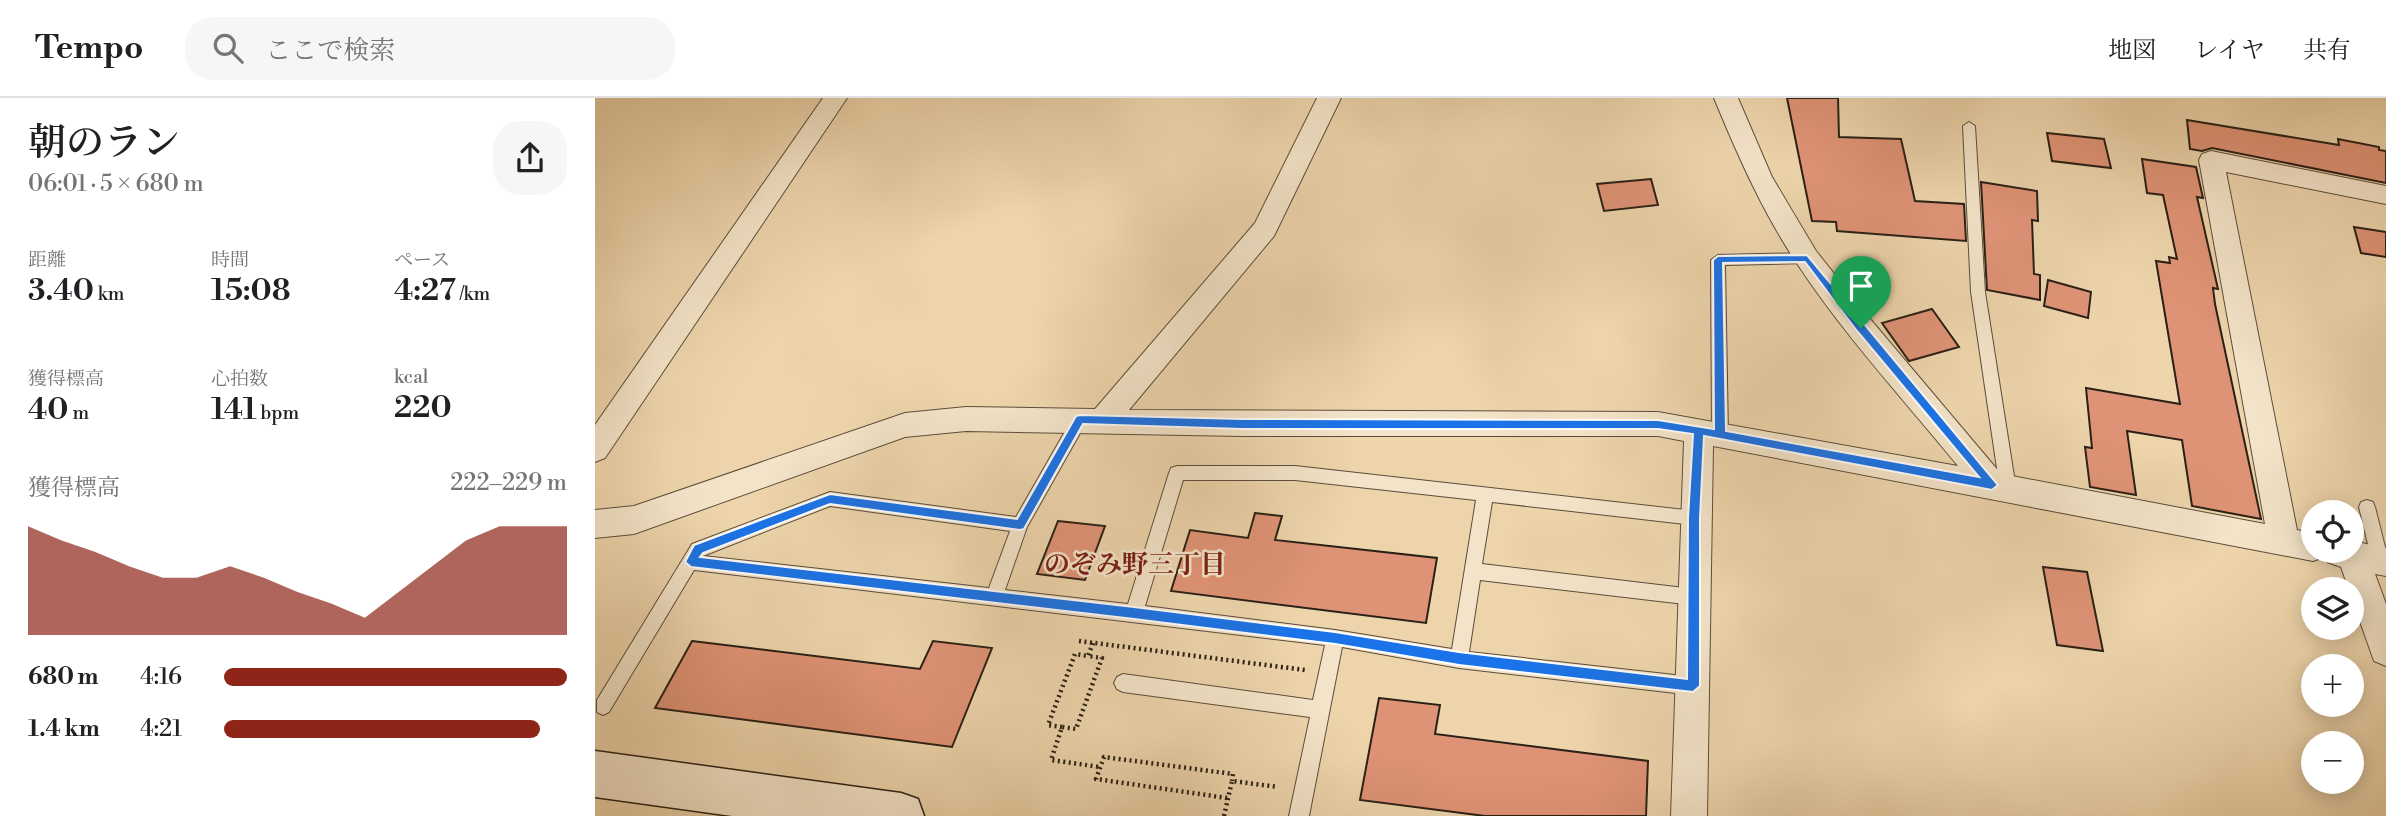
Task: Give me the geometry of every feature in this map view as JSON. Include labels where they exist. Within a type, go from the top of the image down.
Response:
[{"type":"street","points":[[595,449],[835,98]]},
{"type":"street","points":[[1091,420],[1265,229],[1329,98]]},
{"type":"street","points":[[1726,98],[1760,178],[1807,258],[1861,328],[2000,487]]},
{"type":"street","points":[[595,524],[634,520],[905,425],[965,419],[1242,424],[1658,424],[2299,544],[2211,160],[2386,195]]},
{"type":"street","points":[[1689,816],[1694,518],[1709,433]]},
{"type":"street","points":[[2364,561],[2386,650]]},
{"type":"street","points":[[595,774],[901,816]]},
{"type":"lane","points":[[1969,126],[1978,292],[2000,487]]},
{"type":"lane","points":[[1709,433],[1718,260],[1807,258]]},
{"type":"lane","points":[[994,597],[1020,525],[1091,420]]},
{"type":"lane","points":[[1134,613],[1177,473],[1294,474],[1694,518]]},
{"type":"lane","points":[[1459,659],[1485,493]]},
{"type":"lane","points":[[603,706],[698,549],[830,499],[1020,525]]},
{"type":"lane","points":[[2364,544],[2367,507]]},
{"type":"lane","points":[[691,562],[1134,613],[1335,638],[1459,659],[1693,686]]},
{"type":"lane","points":[[1472,571],[1693,597]]},
{"type":"lane","points":[[1299,816],[1335,638]]},
{"type":"lane","points":[[1123,683],[1321,710]]},
{"type":"path","points":[[1088,656],[1093,643]]},
{"type":"path","points":[[1075,654],[1102,658],[1076,729],[1062,727],[1048,725],[1075,654]]},
{"type":"path","points":[[1062,727],[1051,761],[1100,767]]},
{"type":"path","points":[[1224,816],[1233,774],[1104,757],[1096,779],[1227,798]]},
{"type":"path","points":[[1232,781],[1279,787]]},
{"type":"building","points":[[1787,98],[1838,98],[1839,137],[1901,139],[1915,201],[1964,204],[1966,241],[1837,231],[1836,222],[1812,221]]},
{"type":"building","points":[[2187,120],[2339,145],[2338,139],[2379,147],[2379,150],[2386,151],[2386,183],[2212,148],[2202,151],[2190,149]]},
{"type":"building","points":[[2047,133],[2104,139],[2111,168],[2052,161]]},
{"type":"building","points":[[2142,159],[2196,167],[2203,198],[2197,197],[2218,289],[2213,288],[2215,304],[2261,519],[2192,506],[2182,440],[2127,431],[2136,495],[2090,487],[2085,447],[2092,448],[2086,388],[2180,404],[2156,261],[2170,263],[2169,257],[2177,259],[2163,195],[2147,193]]},
{"type":"building","points":[[1651,179],[1658,205],[1604,211],[1597,184]]},
{"type":"building","points":[[1981,182],[2037,191],[2038,221],[2032,220],[2034,274],[2040,275],[2040,300],[1987,290]]},
{"type":"building","points":[[2354,227],[2386,232],[2386,257],[2361,253]]},
{"type":"building","points":[[2048,280],[2091,292],[2088,318],[2044,306]]},
{"type":"building","points":[[1932,309],[1959,347],[1909,361],[1882,323]]},
{"type":"building","points":[[1255,513],[1282,516],[1275,540],[1437,558],[1426,623],[1171,591],[1190,530],[1248,538]]},
{"type":"building","points":[[1058,521],[1105,526],[1085,580],[1037,574]]},
{"type":"building","points":[[2043,567],[2087,572],[2103,651],[2057,645]]},
{"type":"building","points":[[692,641],[920,669],[933,641],[992,648],[952,747],[655,708]]},
{"type":"building","points":[[1379,698],[1440,705],[1435,734],[1648,761],[1646,816],[1485,816],[1360,800]]},
{"type":"district","name":"のぞみ野三丁目","points":[[1135,565]]},
{"type":"route","points":[[1861,328],[1807,258],[1718,260],[1720,435],[1699,430],[1658,424],[1242,424],[1080,419],[1020,525],[830,499],[698,549],[691,562],[1134,613],[1335,638],[1459,659],[1693,686],[1694,518],[1699,430],[1720,435],[1833,454],[1992,485],[1861,328]]}]
